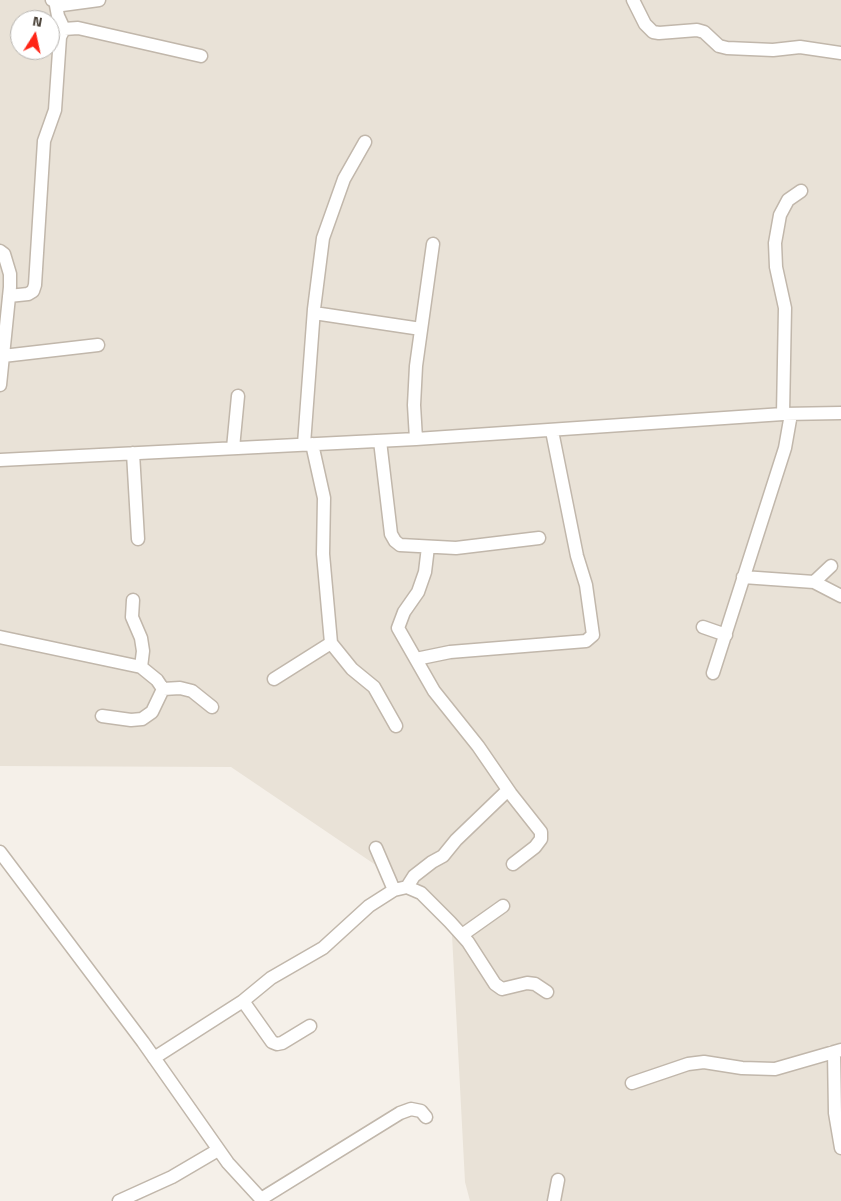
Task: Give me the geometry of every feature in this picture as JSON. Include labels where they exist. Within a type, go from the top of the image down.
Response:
[{"type":"street","points":[[54,0],[62,5],[99,0]]},
{"type":"street","points":[[54,0],[64,29]]},
{"type":"street","points":[[633,0],[645,24],[653,32],[697,30],[704,32],[719,46],[727,48],[773,50],[800,47],[841,54]]},
{"type":"street","points":[[64,29],[78,28],[201,56]]},
{"type":"street","points":[[9,296],[28,294],[33,291],[35,285],[44,141],[55,110],[60,37],[64,29]]},
{"type":"street","points":[[365,142],[344,179],[323,238],[314,313],[308,444],[324,498],[323,554],[331,643],[352,669],[374,687],[396,726]]},
{"type":"street","points":[[713,673],[784,448],[788,414],[785,308],[776,267],[775,243],[780,215],[788,200],[801,191]]},
{"type":"street","points":[[416,439],[414,405],[421,329],[433,244]]},
{"type":"street","points":[[0,250],[4,254],[10,274],[0,385]]},
{"type":"street","points":[[314,313],[421,329]]},
{"type":"street","points":[[3,356],[98,345]]},
{"type":"street","points":[[233,448],[238,396]]},
{"type":"street","points":[[1,459],[416,439],[788,414],[841,413]]},
{"type":"street","points":[[416,659],[450,652],[586,641],[593,635],[586,585],[577,556],[552,431]]},
{"type":"street","points":[[380,440],[391,534],[400,545],[456,548],[539,538]]},
{"type":"street","points":[[133,453],[138,539]]},
{"type":"street","points":[[428,547],[425,572],[418,592],[400,620],[398,628],[434,690],[541,832],[541,839],[535,847],[514,864]]},
{"type":"street","points":[[814,582],[831,566]]},
{"type":"street","points":[[743,577],[814,582],[841,596]]},
{"type":"street","points":[[133,600],[132,617],[141,638],[143,651],[141,667]]},
{"type":"street","points":[[703,626],[726,635]]},
{"type":"street","points":[[0,638],[141,667],[157,680],[163,689]]},
{"type":"street","points":[[274,679],[331,643]]},
{"type":"street","points":[[163,689],[180,688],[192,691],[212,707]]},
{"type":"street","points":[[102,716],[131,720],[142,719],[152,712],[163,689]]},
{"type":"street","points":[[407,887],[414,876],[443,856],[456,840],[508,790]]},
{"type":"street","points":[[376,848],[394,890]]},
{"type":"street","points":[[0,852],[154,1058],[218,1150],[262,1200],[400,1113],[411,1109],[422,1111],[426,1117]]},
{"type":"street","points":[[154,1058],[243,1001],[271,978],[323,948],[369,906],[394,890],[407,887],[421,893],[436,906],[462,935],[495,984],[502,989],[527,983],[535,984],[547,992]]},
{"type":"street","points":[[462,935],[503,906]]},
{"type":"street","points":[[243,1001],[272,1042],[277,1044],[282,1043],[310,1026]]},
{"type":"street","points":[[632,1082],[688,1064],[704,1062],[742,1068],[775,1069],[838,1051],[835,1113],[841,1148]]},
{"type":"street","points":[[119,1201],[172,1177],[218,1150]]},
{"type":"street","points":[[554,1201],[558,1180]]},
{"type":"shaded area","points":[[0,0],[841,0],[841,1201],[470,1201],[465,1182],[451,916],[231,767],[0,766]]}]
